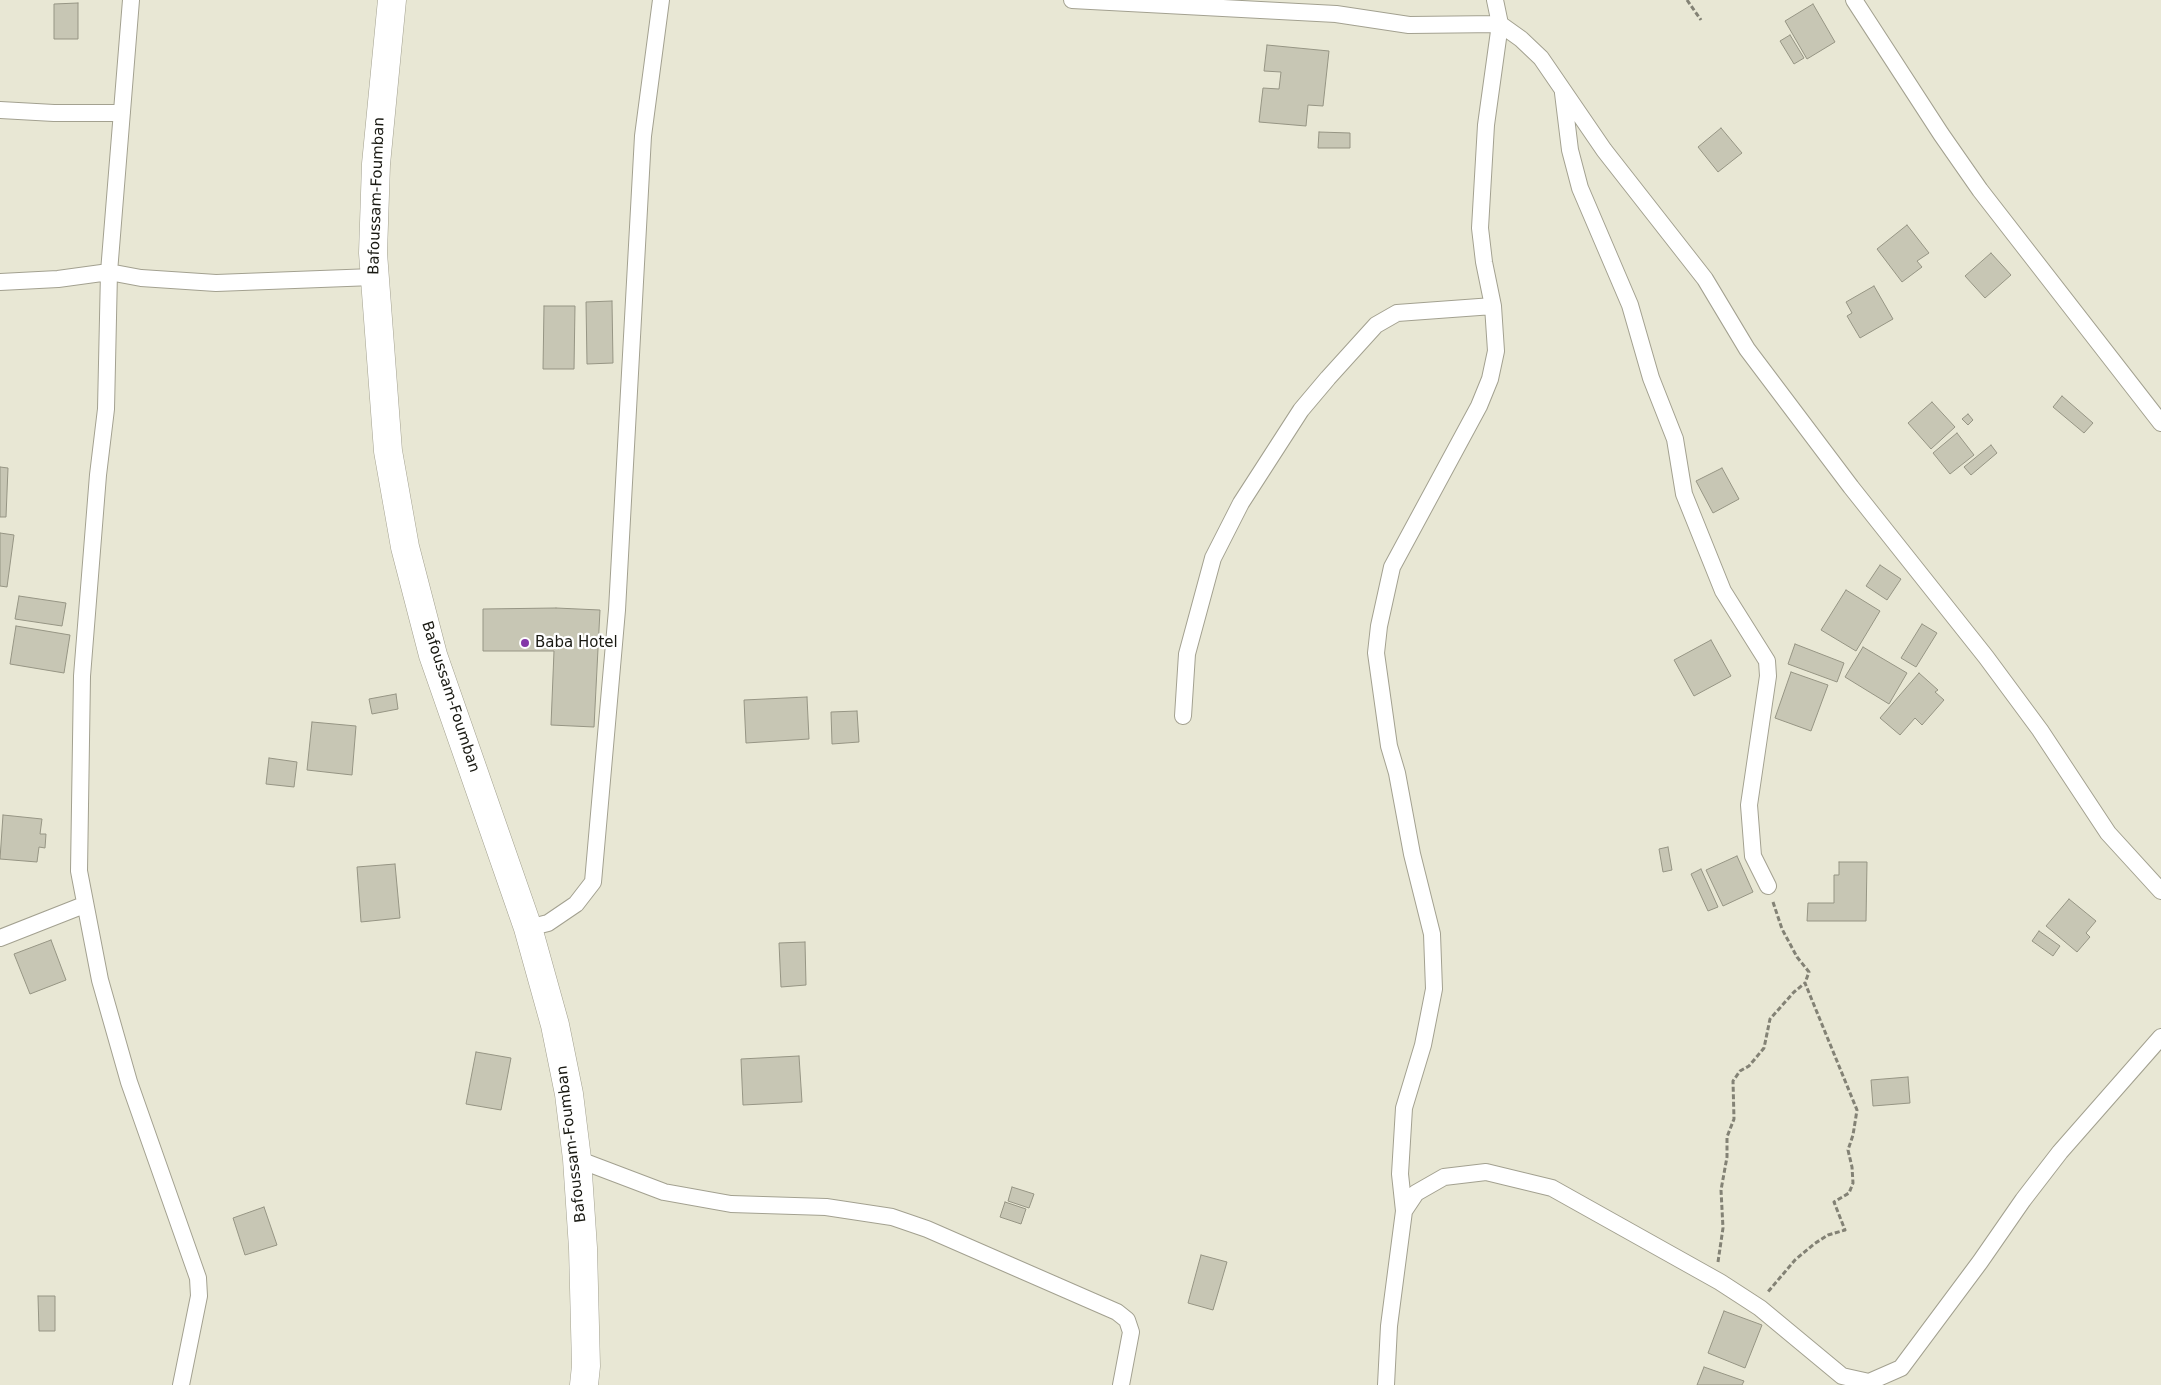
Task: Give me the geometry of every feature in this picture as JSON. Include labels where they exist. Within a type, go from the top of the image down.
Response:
[{"type":"highway","name":"Bafoussam-Foumban","points":[[392,0],[376,164],[373,277],[388,451],[405,547],[433,655],[528,928],[555,1025],[569,1094],[577,1159],[583,1248],[586,1366],[584,1385]]},
{"type":"street","points":[[130,0],[110,272],[106,410],[98,475],[82,686],[79,871],[84,906],[100,980],[129,1082],[198,1278],[199,1296],[181,1385]]},
{"type":"street","points":[[528,928],[548,923],[576,904],[593,882],[617,610],[643,136],[661,0]]},
{"type":"street","points":[[1072,0],[1336,14],[1409,25],[1500,24],[1521,39],[1541,58],[1604,150],[1705,279],[1747,349],[1851,487],[1986,656],[2045,737],[2108,833],[2161,891]]},
{"type":"street","points":[[1386,1385],[1389,1326],[1404,1211],[1400,1174],[1404,1108],[1423,1045],[1434,990],[1432,934],[1412,854],[1397,773],[1389,746],[1376,653],[1379,626],[1392,567],[1479,406],[1490,378],[1496,351],[1493,306],[1484,262],[1480,228],[1486,125],[1500,24],[1495,0]]},
{"type":"street","points":[[1854,0],[1941,134],[1980,190],[2161,423]]},
{"type":"street","points":[[1562,90],[1570,150],[1580,188],[1630,305],[1651,378],[1675,439],[1684,494],[1723,591],[1767,661],[1768,676],[1749,805],[1753,856],[1768,886]]},
{"type":"street","points":[[0,110],[54,113],[122,113]]},
{"type":"street","points":[[0,282],[58,279],[110,272],[141,278],[216,283],[373,277]]},
{"type":"street","points":[[1183,716],[1187,654],[1213,558],[1241,504],[1301,410],[1376,325],[1397,313],[1493,306]]},
{"type":"street","points":[[0,938],[84,906]]},
{"type":"street","points":[[1404,1211],[1416,1193],[1444,1177],[1486,1172],[1552,1188],[1720,1282],[1760,1308],[1842,1376],[1869,1382],[1902,1368],[2055,1159],[2161,1037]]},
{"type":"street","points":[[577,1159],[664,1192],[731,1204],[826,1207],[892,1217],[927,1229],[1122,1316],[1132,1332],[1121,1385]]},
{"type":"path","points":[[1687,0],[1701,20]]},
{"type":"path","points":[[1720,1282],[1718,1261],[1723,1228],[1721,1190],[1727,1157],[1727,1137],[1734,1119],[1733,1081],[1740,1071],[1749,1066],[1764,1048],[1770,1019],[1794,992],[1805,983],[1810,972],[1797,957],[1782,929],[1768,886]]},
{"type":"path","points":[[1760,1308],[1762,1299],[1795,1260],[1828,1235],[1845,1230],[1834,1202],[1849,1193],[1853,1183],[1848,1150],[1853,1135],[1857,1110],[1805,983]]},
{"type":"building","points":[[78,3],[78,39],[54,39],[54,4]]},
{"type":"building","points":[[1813,4],[1835,42],[1807,59],[1785,21]]},
{"type":"building","points":[[1790,35],[1804,58],[1794,64],[1780,41]]},
{"type":"building","points":[[1267,45],[1329,51],[1323,106],[1308,105],[1306,126],[1259,122],[1263,88],[1279,89],[1281,72],[1264,71]]},
{"type":"building","points":[[1721,128],[1742,153],[1718,172],[1698,147]]},
{"type":"building","points":[[1319,132],[1350,133],[1350,148],[1318,148]]},
{"type":"building","points":[[1907,225],[1929,253],[1917,261],[1922,267],[1902,282],[1877,249]]},
{"type":"building","points":[[1991,253],[2011,275],[1985,298],[1965,276]]},
{"type":"building","points":[[1874,286],[1893,319],[1860,338],[1847,316],[1852,313],[1846,302]]},
{"type":"building","points":[[612,301],[613,363],[587,364],[586,302]]},
{"type":"building","points":[[544,306],[575,306],[574,369],[543,369]]},
{"type":"building","points":[[2062,396],[2093,423],[2084,433],[2053,407]]},
{"type":"building","points":[[1932,402],[1955,427],[1931,449],[1908,423]]},
{"type":"building","points":[[1968,414],[1973,420],[1968,425],[1962,419]]},
{"type":"building","points":[[1957,433],[1974,455],[1950,474],[1933,453]]},
{"type":"building","points":[[1991,445],[1997,453],[1971,475],[1964,467]]},
{"type":"building","points":[[0,467],[8,468],[6,517],[0,517]]},
{"type":"building","points":[[1722,468],[1739,499],[1713,513],[1696,481]]},
{"type":"building","points":[[0,533],[14,535],[7,587],[0,586]]},
{"type":"building","points":[[1880,565],[1901,579],[1887,600],[1866,586]]},
{"type":"building","points":[[1846,590],[1880,611],[1856,651],[1821,630]]},
{"type":"building","points":[[19,596],[66,603],[62,626],[15,619]]},
{"type":"building","points":[[556,608],[600,610],[594,727],[551,725],[554,651],[483,651],[483,609]]},
{"type":"building","points":[[1922,624],[1937,633],[1916,667],[1901,658]]},
{"type":"building","points":[[16,626],[70,635],[64,673],[10,664]]},
{"type":"building","points":[[1711,640],[1731,676],[1694,696],[1674,660]]},
{"type":"building","points":[[1795,644],[1844,663],[1837,682],[1788,664]]},
{"type":"building","points":[[1863,647],[1907,673],[1889,704],[1845,677]]},
{"type":"building","points":[[1791,672],[1828,685],[1811,731],[1775,718]]},
{"type":"building","points":[[1919,673],[1938,690],[1935,692],[1944,700],[1922,725],[1915,718],[1900,735],[1880,718]]},
{"type":"building","points":[[396,694],[398,709],[372,714],[369,699]]},
{"type":"building","points":[[807,697],[809,739],[746,743],[744,700]]},
{"type":"building","points":[[857,711],[859,742],[832,744],[831,712]]},
{"type":"building","points":[[312,722],[356,726],[352,775],[307,770]]},
{"type":"building","points":[[269,758],[297,762],[294,787],[266,784]]},
{"type":"building","points":[[3,815],[42,819],[40,834],[46,834],[45,848],[39,847],[37,862],[0,859]]},
{"type":"building","points":[[1668,847],[1672,870],[1663,872],[1659,849]]},
{"type":"building","points":[[1737,856],[1753,892],[1723,906],[1706,870]]},
{"type":"building","points":[[1839,862],[1867,862],[1866,921],[1807,921],[1808,903],[1834,903],[1834,875],[1839,875]]},
{"type":"building","points":[[395,864],[400,918],[361,922],[357,867]]},
{"type":"building","points":[[1701,869],[1718,907],[1708,911],[1691,874]]},
{"type":"building","points":[[2069,899],[2096,921],[2086,933],[2090,937],[2077,952],[2046,926]]},
{"type":"building","points":[[2039,931],[2060,946],[2053,956],[2032,941]]},
{"type":"building","points":[[51,940],[66,980],[30,994],[14,954]]},
{"type":"building","points":[[805,942],[806,985],[781,987],[779,943]]},
{"type":"building","points":[[476,1052],[511,1058],[501,1110],[466,1104]]},
{"type":"building","points":[[799,1056],[802,1102],[743,1105],[741,1059]]},
{"type":"building","points":[[1908,1077],[1910,1103],[1873,1106],[1871,1080]]},
{"type":"building","points":[[1012,1187],[1034,1194],[1029,1208],[1008,1201]]},
{"type":"building","points":[[1005,1202],[1026,1209],[1021,1224],[1000,1217]]},
{"type":"building","points":[[264,1207],[277,1245],[245,1255],[233,1218]]},
{"type":"building","points":[[1201,1255],[1227,1262],[1213,1310],[1188,1303]]},
{"type":"building","points":[[38,1296],[55,1296],[55,1331],[39,1331]]},
{"type":"building","points":[[1724,1311],[1762,1325],[1745,1368],[1708,1353]]},
{"type":"building","points":[[1704,1367],[1744,1381],[1742,1385],[1697,1385]]},
{"type":"place","name":"Baba Hotel","points":[[525,643]]}]
